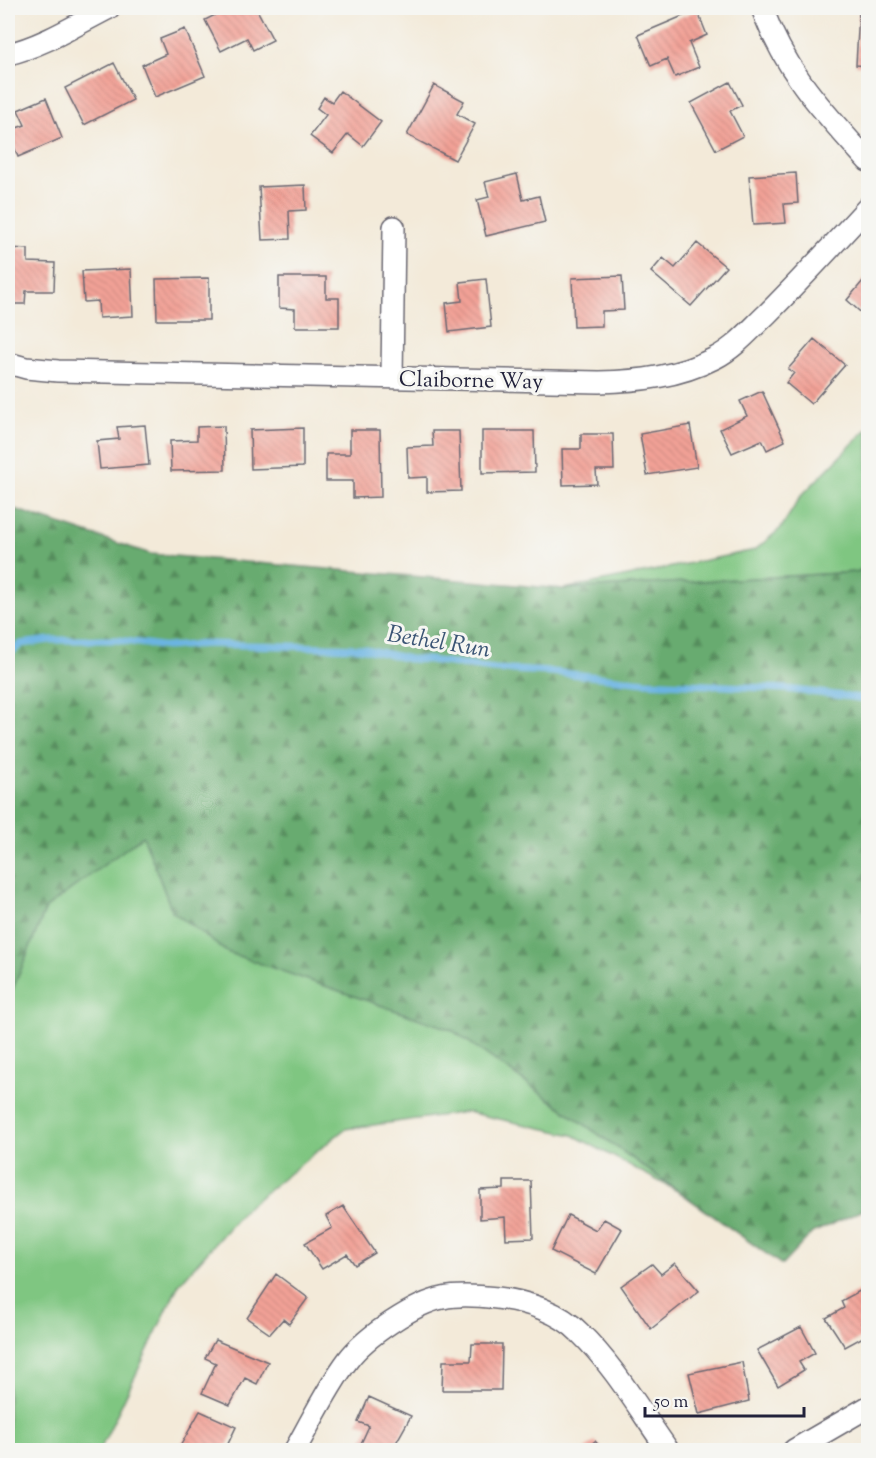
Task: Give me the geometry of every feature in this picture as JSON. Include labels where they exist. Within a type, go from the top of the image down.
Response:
[{"type":"street","points":[[8,54],[46,40],[109,8]]},
{"type":"street","points":[[762,8],[797,77],[815,102],[868,160]]},
{"type":"street","name":"Claiborne Way","points":[[8,363],[26,368],[58,371],[632,382],[691,369],[716,358],[745,335],[803,278],[868,207]]},
{"type":"street","points":[[392,377],[394,227]]},
{"type":"street","points":[[295,1450],[326,1393],[350,1357],[378,1332],[412,1310],[442,1298],[476,1296],[514,1299],[551,1313],[579,1331],[608,1365],[668,1450]]},
{"type":"street","points":[[794,1450],[868,1407]]},
{"type":"green space","points":[[868,428],[868,565],[857,572],[564,589],[755,550],[781,528],[801,496]]},
{"type":"green space","points":[[8,507],[151,554],[564,589],[857,572],[868,565],[868,1208],[812,1233],[782,1265],[452,1030],[227,952],[172,911],[143,836],[46,908],[8,1001]]},
{"type":"green space","points":[[143,835],[172,911],[227,952],[452,1030],[681,1193],[573,1135],[467,1112],[345,1129],[246,1208],[179,1284],[100,1450],[8,1450],[8,1001],[46,908]]},
{"type":"building","points":[[229,8],[256,8],[273,40],[253,50],[247,38],[221,51],[205,20]]},
{"type":"building","points":[[697,10],[707,35],[689,43],[699,67],[675,77],[667,59],[651,66],[638,35]]},
{"type":"building","points":[[859,12],[868,13],[868,66],[856,65]]},
{"type":"building","points":[[185,29],[205,76],[155,97],[142,65],[166,54],[160,39]]},
{"type":"building","points":[[114,63],[133,100],[84,125],[65,88]]},
{"type":"building","points":[[730,82],[742,105],[730,111],[743,136],[716,150],[691,103]]},
{"type":"building","points":[[434,85],[464,101],[457,114],[475,124],[455,160],[407,135]]},
{"type":"building","points":[[340,91],[381,122],[363,146],[348,134],[333,153],[310,136],[326,115],[317,108],[324,97],[332,102]]},
{"type":"building","points":[[46,98],[62,138],[18,157],[8,131],[25,125],[18,110]]},
{"type":"building","points":[[796,173],[798,203],[784,204],[786,223],[753,225],[749,176]]},
{"type":"building","points":[[517,174],[523,200],[539,196],[545,222],[486,236],[477,200],[489,197],[485,182]]},
{"type":"building","points":[[305,185],[306,210],[289,211],[290,239],[262,240],[259,187]]},
{"type":"building","points":[[697,243],[726,267],[691,306],[651,272],[663,258],[675,268]]},
{"type":"building","points":[[8,248],[28,249],[28,262],[55,263],[54,291],[26,291],[25,304],[8,304]]},
{"type":"building","points":[[131,269],[133,316],[99,318],[98,301],[84,302],[82,271]]},
{"type":"building","points":[[868,275],[868,319],[847,300]]},
{"type":"building","points":[[622,276],[624,310],[602,311],[602,326],[574,327],[572,278]]},
{"type":"building","points":[[279,277],[326,277],[326,298],[339,298],[339,327],[295,327],[295,309],[279,308]]},
{"type":"building","points":[[209,278],[209,320],[157,320],[156,279]]},
{"type":"building","points":[[486,279],[491,327],[449,332],[446,303],[462,301],[460,282]]},
{"type":"building","points":[[814,339],[845,365],[811,404],[786,383],[794,373],[788,369]]},
{"type":"building","points":[[762,391],[785,441],[767,450],[762,440],[732,453],[720,429],[747,416],[740,401]]},
{"type":"building","points":[[145,425],[149,465],[100,469],[97,441],[119,439],[117,427]]},
{"type":"building","points":[[690,425],[697,467],[647,475],[640,434]]},
{"type":"building","points":[[224,426],[225,470],[171,471],[170,441],[197,440],[197,427]]},
{"type":"building","points":[[303,428],[303,467],[251,469],[250,430]]},
{"type":"building","points":[[350,430],[380,430],[381,497],[353,498],[353,481],[326,481],[326,454],[350,454]]},
{"type":"building","points":[[432,431],[459,431],[461,491],[427,492],[427,477],[408,478],[407,447],[433,446]]},
{"type":"building","points":[[482,431],[534,431],[535,472],[482,473]]},
{"type":"building","points":[[581,434],[613,434],[614,470],[596,470],[597,484],[563,485],[562,449],[581,449]]},
{"type":"building","points":[[504,1181],[531,1181],[533,1238],[506,1239],[505,1217],[480,1219],[480,1190],[504,1189]]},
{"type":"building","points":[[343,1206],[375,1253],[355,1265],[347,1254],[322,1269],[305,1243],[332,1228],[326,1216]]},
{"type":"building","points":[[568,1215],[596,1230],[604,1219],[622,1229],[596,1274],[551,1251]]},
{"type":"building","points":[[675,1263],[699,1291],[651,1329],[621,1286],[652,1264],[661,1274]]},
{"type":"building","points":[[276,1274],[308,1298],[289,1324],[283,1319],[270,1334],[247,1318]]},
{"type":"building","points":[[867,1287],[868,1319],[861,1323],[867,1335],[845,1347],[826,1318],[844,1308],[841,1301]]},
{"type":"building","points":[[801,1327],[815,1353],[799,1362],[804,1370],[778,1386],[757,1350]]},
{"type":"building","points":[[215,1340],[268,1362],[257,1384],[245,1378],[230,1405],[202,1393],[216,1363],[205,1358]]},
{"type":"building","points":[[472,1344],[502,1344],[501,1390],[442,1390],[443,1361],[471,1361]]},
{"type":"building","points":[[742,1362],[749,1401],[699,1414],[689,1373]]},
{"type":"building","points":[[369,1397],[411,1416],[392,1450],[358,1450],[369,1426],[358,1422]]},
{"type":"building","points":[[200,1411],[236,1427],[225,1450],[211,1446],[209,1450],[178,1450]]},
{"type":"building","points":[[595,1441],[603,1450],[584,1450]]},
{"type":"waterway","name":"Bethel Run","points":[[8,655],[21,644],[50,640],[118,640],[167,647],[207,644],[361,648],[409,659],[493,669],[552,672],[645,682],[786,689],[868,699]]}]
